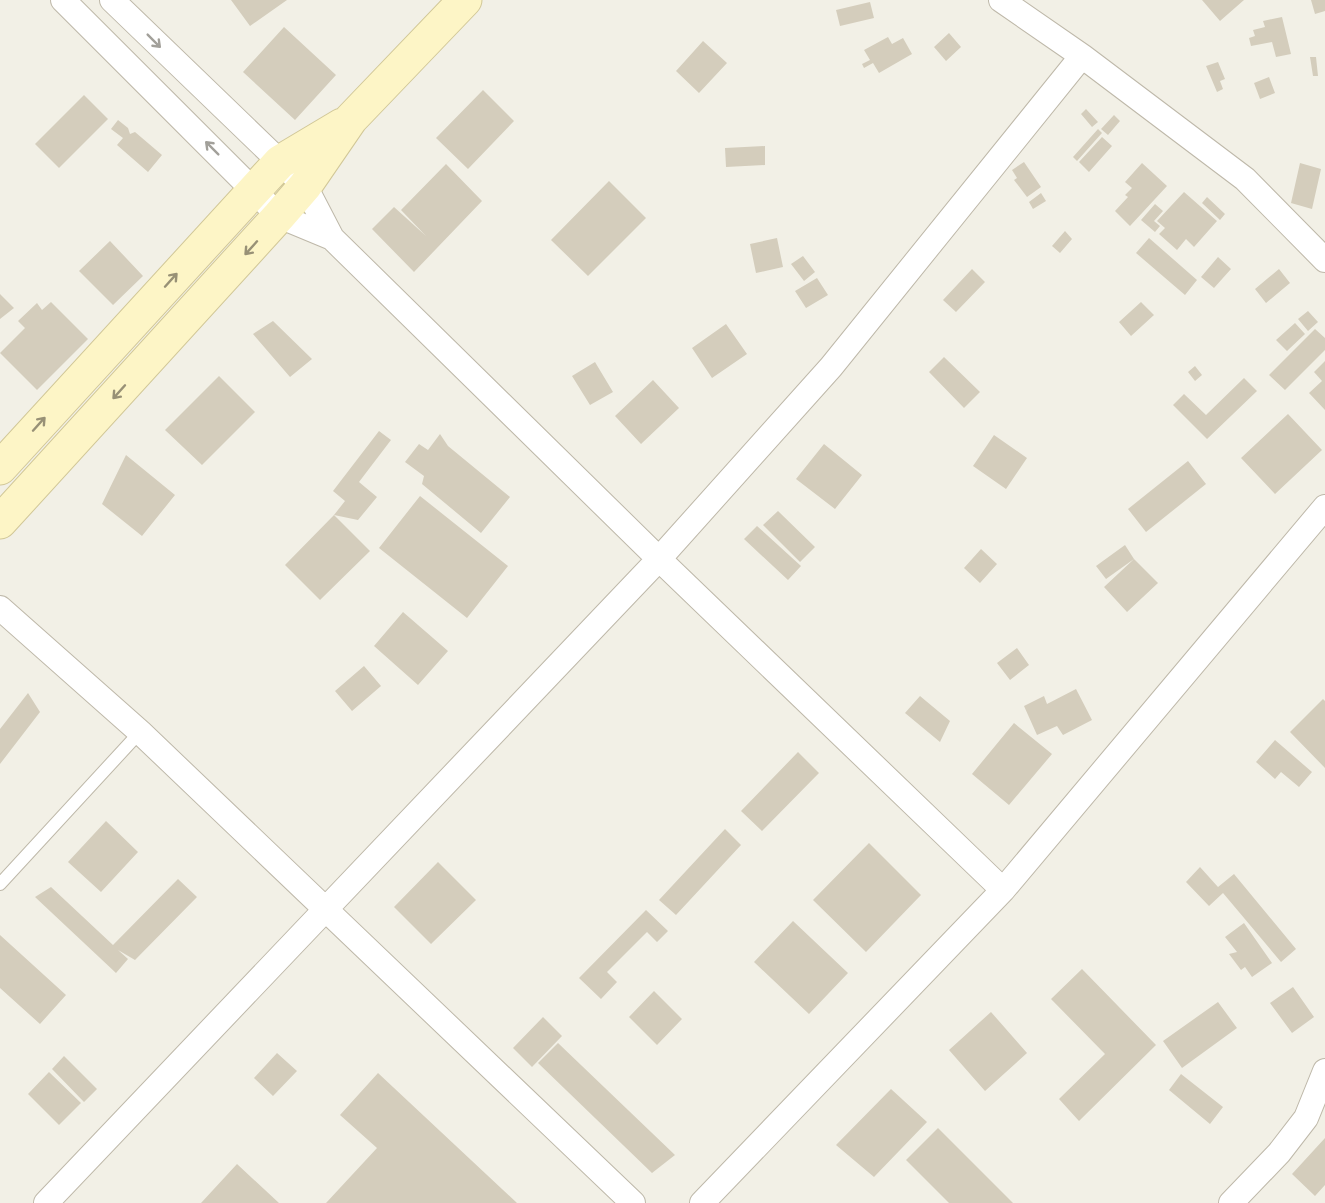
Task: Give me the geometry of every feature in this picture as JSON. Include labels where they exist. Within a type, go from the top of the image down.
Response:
[{"type":"street","points":[[63,0],[279,216],[332,238]]},
{"type":"street","points":[[112,0],[305,186],[332,238],[659,560],[1003,890]]},
{"type":"street","points":[[0,522],[279,216],[305,186],[351,119],[465,0]]},
{"type":"street","points":[[1001,0],[1026,8],[1082,56],[1245,179],[1325,260]]},
{"type":"street","points":[[46,1203],[659,560],[831,367],[1082,56]]},
{"type":"street","points":[[0,468],[280,162],[351,119]]},
{"type":"street","points":[[702,1203],[1003,890],[1325,507]]},
{"type":"street","points":[[0,608],[140,732],[325,912],[633,1203]]},
{"type":"street","points":[[1231,1203],[1279,1153],[1305,1118],[1325,1071]]},
{"type":"lane","points":[[0,884],[140,732]]},
{"type":"building","points":[[231,0],[287,0],[250,26]]},
{"type":"building","points":[[1202,0],[1244,0],[1220,21]]},
{"type":"building","points":[[1311,0],[1325,0],[1325,11],[1315,14]]},
{"type":"building","points":[[870,2],[874,18],[840,26],[836,10]]},
{"type":"building","points":[[1282,17],[1291,54],[1276,57],[1272,42],[1251,46],[1249,38],[1255,36],[1253,30],[1265,27],[1263,21]]},
{"type":"building","points":[[284,27],[336,75],[295,120],[243,72]]},
{"type":"building","points":[[949,33],[961,47],[946,61],[934,47]]},
{"type":"building","points":[[888,37],[892,44],[903,38],[912,54],[879,73],[873,63],[864,68],[862,64],[870,60],[864,50]]},
{"type":"building","points":[[703,41],[727,63],[699,93],[676,71]]},
{"type":"building","points":[[1310,57],[1316,57],[1318,76],[1313,76]]},
{"type":"building","points":[[1218,62],[1225,79],[1220,81],[1223,89],[1217,92],[1206,66]]},
{"type":"building","points":[[1269,77],[1275,93],[1260,99],[1254,83]]},
{"type":"building","points":[[483,90],[514,121],[468,169],[436,138]]},
{"type":"building","points":[[84,95],[108,119],[59,168],[35,144]]},
{"type":"building","points":[[1086,109],[1098,122],[1092,127],[1081,114]]},
{"type":"building","points":[[1114,115],[1120,121],[1108,135],[1101,129]]},
{"type":"building","points":[[118,120],[128,128],[130,134],[135,132],[162,155],[148,172],[117,145],[123,138],[111,129]]},
{"type":"building","points":[[1098,129],[1102,133],[1077,161],[1073,157]]},
{"type":"building","points":[[1102,137],[1112,146],[1089,172],[1079,162]]},
{"type":"building","points":[[765,146],[765,165],[726,167],[725,148]]},
{"type":"building","points":[[1024,162],[1041,187],[1027,197],[1014,180],[1017,178],[1012,170]]},
{"type":"building","points":[[1142,163],[1167,186],[1130,226],[1115,211],[1128,197],[1125,195],[1132,188],[1125,182]]},
{"type":"building","points":[[1300,163],[1321,169],[1312,209],[1291,203]]},
{"type":"building","points":[[446,164],[482,201],[414,272],[372,229],[394,207],[426,236],[401,210]]},
{"type":"building","points":[[609,181],[646,218],[588,276],[551,240]]},
{"type":"building","points":[[1184,192],[1217,221],[1194,247],[1186,239],[1177,250],[1159,234],[1165,228],[1157,221]]},
{"type":"building","points":[[1041,193],[1046,201],[1033,209],[1029,202]]},
{"type":"building","points":[[1207,197],[1225,214],[1220,220],[1202,203]]},
{"type":"building","points":[[1155,204],[1163,211],[1154,221],[1160,226],[1155,232],[1141,220]]},
{"type":"building","points":[[1065,231],[1072,239],[1060,253],[1052,246]]},
{"type":"building","points":[[777,238],[783,267],[756,273],[750,244]]},
{"type":"building","points":[[1149,238],[1197,280],[1185,295],[1136,253]]},
{"type":"building","points":[[110,241],[143,276],[113,305],[79,271]]},
{"type":"building","points":[[803,256],[815,272],[804,281],[791,264]]},
{"type":"building","points":[[1218,257],[1231,269],[1214,288],[1201,277]]},
{"type":"building","points":[[972,269],[985,282],[956,312],[943,300]]},
{"type":"building","points":[[1279,269],[1290,283],[1266,303],[1255,289]]},
{"type":"building","points":[[817,278],[828,295],[806,308],[795,291]]},
{"type":"building","points":[[0,294],[14,308],[0,319]]},
{"type":"building","points":[[51,302],[88,339],[37,390],[0,353],[25,328],[18,321],[37,303],[42,310]]},
{"type":"building","points":[[1141,302],[1154,315],[1131,336],[1119,322]]},
{"type":"building","points":[[1308,311],[1318,322],[1308,331],[1298,319]]},
{"type":"building","points":[[273,321],[312,359],[290,377],[253,334]]},
{"type":"building","points":[[1295,323],[1305,334],[1287,351],[1276,340]]},
{"type":"building","points":[[726,324],[747,354],[712,378],[692,348]]},
{"type":"building","points":[[1315,329],[1325,338],[1325,350],[1285,390],[1269,375]]},
{"type":"building","points":[[944,357],[980,392],[964,408],[929,372]]},
{"type":"building","points":[[1325,361],[1325,410],[1309,393],[1322,381],[1314,372]]},
{"type":"building","points":[[595,362],[613,392],[590,405],[572,376]]},
{"type":"building","points":[[1195,366],[1202,375],[1195,381],[1188,372]]},
{"type":"building","points":[[219,376],[255,412],[202,465],[165,430]]},
{"type":"building","points":[[1244,378],[1257,391],[1207,439],[1173,405],[1184,394],[1206,415]]},
{"type":"building","points":[[653,380],[679,408],[641,444],[615,416]]},
{"type":"building","points":[[1288,414],[1322,450],[1275,494],[1241,458]]},
{"type":"building","points":[[379,431],[391,440],[359,482],[377,497],[358,520],[334,515],[345,501],[333,491]]},
{"type":"building","points":[[440,434],[448,446],[510,497],[481,533],[422,484],[424,476],[405,462],[419,444],[428,450]]},
{"type":"building","points":[[994,435],[1027,458],[1006,489],[973,466]]},
{"type":"building","points":[[824,444],[862,475],[835,509],[796,479]]},
{"type":"building","points":[[126,455],[175,495],[142,536],[102,504]]},
{"type":"building","points":[[1188,461],[1206,484],[1146,532],[1128,509]]},
{"type":"building","points":[[420,496],[508,566],[467,618],[379,548]]},
{"type":"building","points":[[778,511],[815,547],[800,562],[763,525]]},
{"type":"building","points":[[334,515],[370,551],[320,600],[285,565]]},
{"type":"building","points":[[757,526],[801,566],[788,580],[744,539]]},
{"type":"building","points":[[1125,545],[1134,559],[1106,579],[1096,566]]},
{"type":"building","points":[[981,549],[997,564],[980,583],[964,568]]},
{"type":"building","points":[[1134,559],[1158,583],[1127,612],[1104,587]]},
{"type":"building","points":[[403,612],[448,651],[418,685],[374,646]]},
{"type":"building","points":[[1017,648],[1029,665],[1010,680],[997,663]]},
{"type":"building","points":[[364,666],[381,686],[352,711],[335,691]]},
{"type":"building","points":[[1076,689],[1092,720],[1063,735],[1057,726],[1037,735],[1024,706],[1044,696],[1047,704]]},
{"type":"building","points":[[28,693],[40,712],[0,764],[0,729]]},
{"type":"building","points":[[920,696],[950,721],[940,742],[905,713]]},
{"type":"building","points":[[1323,699],[1325,701],[1325,768],[1290,732]]},
{"type":"building","points":[[1014,723],[1052,754],[1009,805],[972,774]]},
{"type":"building","points":[[1275,740],[1312,772],[1299,787],[1281,772],[1275,779],[1256,762]]},
{"type":"building","points":[[798,752],[819,773],[762,831],[741,811]]},
{"type":"building","points":[[106,821],[138,852],[101,892],[68,862]]},
{"type":"building","points":[[725,829],[741,845],[676,915],[659,900]]},
{"type":"building","points":[[869,843],[921,895],[866,952],[813,900]]},
{"type":"building","points":[[438,862],[476,900],[431,944],[394,907]]},
{"type":"building","points":[[1200,867],[1218,887],[1234,874],[1296,949],[1281,962],[1223,893],[1209,906],[1186,882]]},
{"type":"building","points":[[178,879],[197,897],[135,960],[118,950],[128,959],[116,973],[35,897],[51,887],[113,945]]},
{"type":"building","points":[[646,910],[668,931],[657,942],[647,932],[607,972],[617,982],[601,999],[579,978]]},
{"type":"building","points":[[793,921],[848,973],[809,1014],[754,962]]},
{"type":"building","points":[[1244,923],[1272,963],[1252,977],[1245,967],[1241,970],[1229,954],[1237,952],[1225,937]]},
{"type":"building","points":[[0,935],[66,995],[40,1024],[0,988]]},
{"type":"building","points":[[1082,969],[1156,1045],[1079,1121],[1059,1099],[1105,1054],[1051,999]]},
{"type":"building","points":[[1293,987],[1314,1017],[1292,1033],[1270,1003]]},
{"type":"building","points":[[654,991],[682,1019],[657,1045],[629,1017]]},
{"type":"building","points":[[1218,1002],[1237,1028],[1182,1068],[1163,1041]]},
{"type":"building","points":[[991,1012],[1027,1053],[985,1091],[949,1050]]},
{"type":"building","points":[[543,1017],[562,1036],[532,1067],[513,1048]]},
{"type":"building","points":[[558,1043],[675,1155],[652,1173],[538,1063]]},
{"type":"building","points":[[277,1053],[297,1071],[273,1096],[254,1078]]},
{"type":"building","points":[[64,1056],[97,1089],[84,1102],[52,1069]]},
{"type":"building","points":[[49,1072],[81,1103],[59,1125],[28,1094]]},
{"type":"building","points":[[378,1073],[517,1203],[326,1203],[377,1148],[340,1115]]},
{"type":"building","points":[[1181,1074],[1223,1107],[1210,1124],[1169,1090]]},
{"type":"building","points":[[891,1089],[927,1122],[874,1177],[836,1145]]},
{"type":"building","points":[[938,1128],[1013,1203],[949,1203],[906,1160]]},
{"type":"building","points":[[1325,1138],[1325,1185],[1315,1196],[1292,1174]]},
{"type":"building","points":[[237,1164],[279,1203],[201,1203]]}]
